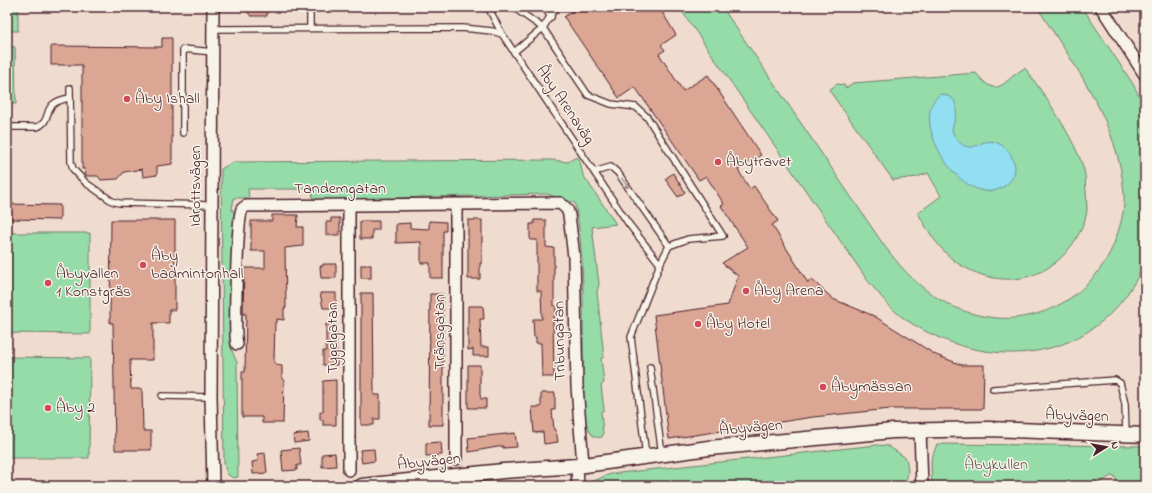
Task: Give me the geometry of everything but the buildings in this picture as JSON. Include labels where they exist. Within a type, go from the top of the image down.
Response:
[{"type":"street","name":"Idrottsvägen","points":[[213,7],[211,397],[214,486]]},
{"type":"street","points":[[1101,7],[1145,75]]},
{"type":"street","name":"Tandemgatan","points":[[237,344],[237,252],[240,213],[242,208],[252,206],[560,203],[567,209],[569,215]]},
{"type":"street","name":"Tränsgatan","points":[[456,205],[456,459]]},
{"type":"street","name":"Tygelgatan","points":[[349,206],[349,470]]},
{"type":"street","name":"Tribungatan","points":[[569,215],[574,257],[580,466],[578,486]]},
{"type":"street","name":"Åbyvägen","points":[[362,486],[580,466],[662,454],[821,438],[920,430],[988,429],[1145,435]]},
{"type":"street","points":[[920,430],[922,486]]},
{"type":"lane","points":[[310,7],[310,28]]},
{"type":"lane","name":"Åby Arenaväg","points":[[488,7],[502,34],[628,223],[660,264]]},
{"type":"lane","points":[[513,7],[543,28],[588,95],[611,104],[636,107],[647,117],[723,236],[688,239],[669,246],[660,264],[632,337],[646,456]]},
{"type":"lane","points":[[544,7],[551,17]]},
{"type":"lane","points":[[514,52],[543,28],[556,7]]},
{"type":"lane","points":[[213,28],[463,28],[492,31],[502,34]]},
{"type":"lane","points":[[183,133],[183,49],[213,52]]},
{"type":"lane","points":[[70,88],[71,162],[78,176],[103,195],[119,204],[212,205]]},
{"type":"lane","points":[[7,127],[37,127],[46,120],[50,106],[59,100],[70,98]]},
{"type":"lane","points":[[594,172],[611,168],[618,173],[669,246]]},
{"type":"lane","points":[[650,366],[662,454]]},
{"type":"lane","points":[[993,389],[1115,380],[1120,383],[1125,398],[1126,434]]},
{"type":"lane","points":[[162,396],[211,397]]},
{"type":"green space","points":[[7,7],[18,7],[18,31],[7,31]]},
{"type":"green space","points":[[679,7],[722,7],[881,241],[910,276],[933,295],[946,303],[974,314],[997,318],[1019,317],[1040,313],[1060,304],[1078,292],[1094,277],[1107,259],[1120,227],[1124,194],[1114,143],[1104,118],[1092,95],[1037,7],[1082,7],[1133,84],[1145,108],[1145,261],[1127,295],[1103,320],[1075,339],[1044,349],[1012,353],[978,350],[944,340],[911,323],[888,304],[868,281]]},
{"type":"green space","points":[[7,47],[15,47],[16,104],[7,104]]},
{"type":"green space","points":[[1025,68],[1058,117],[1080,158],[1085,175],[1086,214],[1082,228],[1072,245],[1050,267],[1037,274],[1023,278],[994,278],[979,274],[964,267],[943,250],[932,236],[918,213],[941,196],[928,173],[917,177],[893,180],[829,90],[837,84],[844,85],[846,88],[853,83],[976,73],[984,82],[990,86],[996,87],[1001,86]]},
{"type":"green space","points":[[576,157],[580,162],[583,175],[616,224],[592,227],[599,284],[597,292],[604,357],[601,358],[604,383],[601,385],[604,410],[601,411],[602,437],[599,438],[593,436],[590,432],[586,423],[583,408],[583,280],[575,203],[547,194],[313,200],[312,189],[248,189],[249,198],[234,198],[232,209],[235,215],[231,348],[237,363],[238,477],[233,478],[227,474],[224,464],[221,169],[233,162],[552,160],[568,162]]},
{"type":"green space","name":"Åbyvallen 1 Konstgräs","points":[[7,233],[90,233],[90,334],[7,333]]},
{"type":"green space","name":"Åby 2","points":[[7,357],[90,358],[89,458],[7,458]]},
{"type":"green space","name":"Åbykullen","points":[[937,444],[1145,446],[1145,486],[1121,486],[1113,475],[1094,486],[932,486],[931,460]]},
{"type":"green space","points":[[877,445],[888,446],[906,458],[908,469],[907,476],[905,483],[902,486],[588,486],[591,482],[610,474]]},
{"type":"water","points":[[941,94],[953,99],[955,103],[956,113],[952,130],[962,144],[971,147],[985,142],[995,142],[1004,146],[1010,154],[1014,163],[1015,172],[1007,184],[991,191],[974,188],[959,177],[945,161],[935,142],[930,123],[931,106]]},
{"type":"place","name":"Åby Ishall","points":[[127,99]]},
{"type":"place","name":"Åbytravet","points":[[718,162]]},
{"type":"place","name":"Åby badmintonhall","points":[[143,265]]},
{"type":"place","name":"Åbyvallen 1 Konstgräs","points":[[48,283]]},
{"type":"place","name":"Åby Arena","points":[[746,291]]},
{"type":"place","name":"Åby Hotel","points":[[698,324]]},
{"type":"place","name":"Åbymässan","points":[[823,387]]},
{"type":"place","name":"Åby 2","points":[[48,408]]}]
